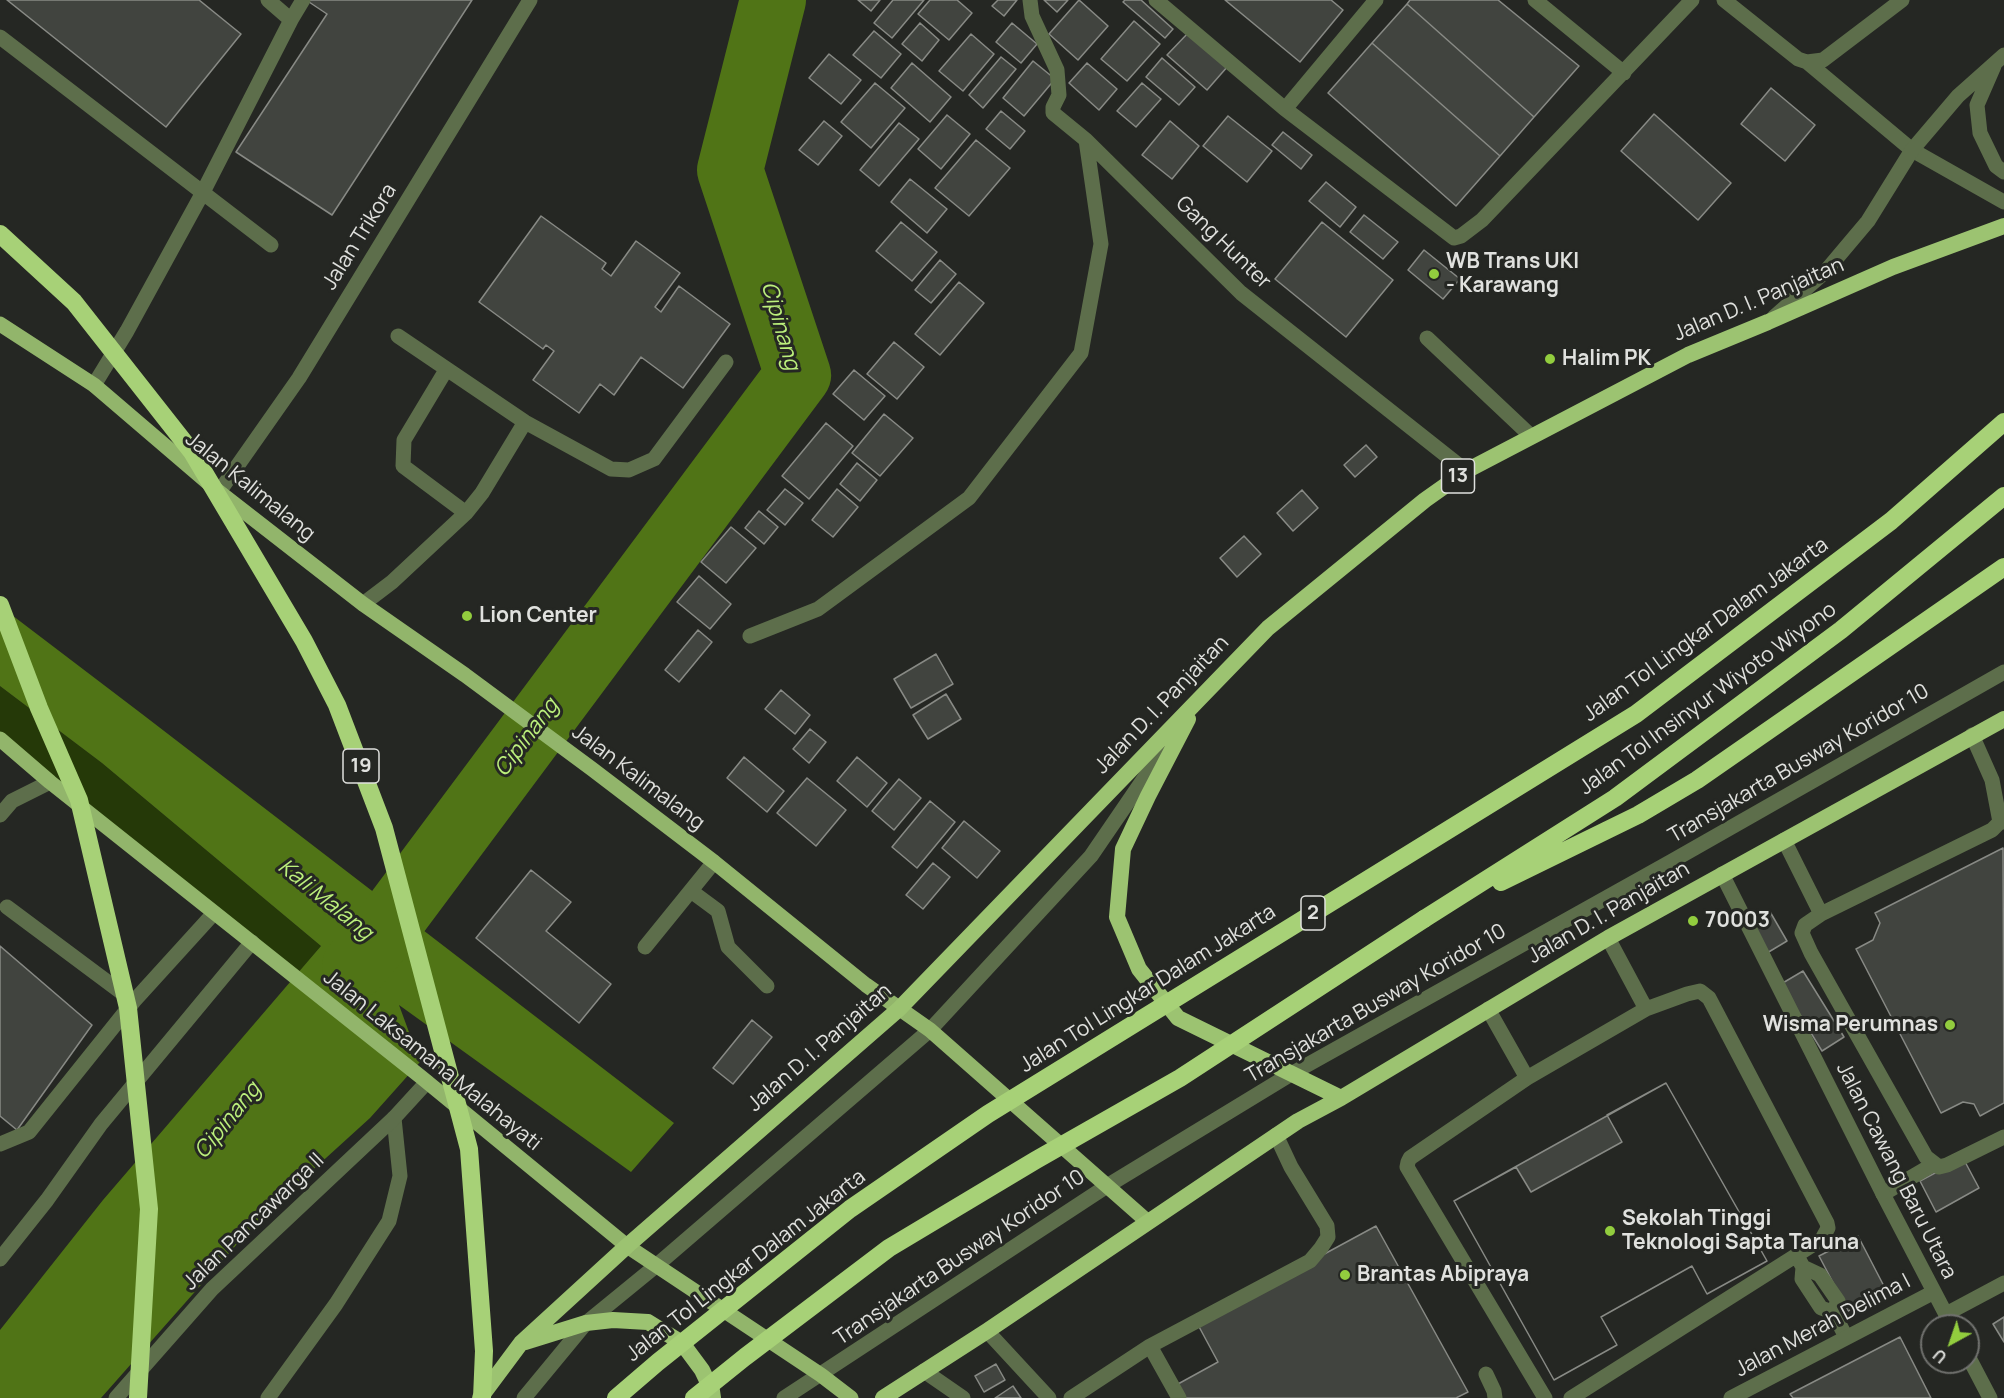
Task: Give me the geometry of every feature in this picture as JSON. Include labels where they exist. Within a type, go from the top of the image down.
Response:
[{"type":"highway","name":"Jalan D. I. Panjaitan","points":[[481,1398],[521,1343],[627,1246],[899,1009],[1268,628],[1425,500],[1466,471],[1688,355],[1893,267],[2004,226]]},
{"type":"highway","name":"19","points":[[0,234],[74,302],[192,452],[304,641],[337,705],[384,828],[469,1149],[484,1351],[481,1398]]},
{"type":"highway","name":"Jalan Tol Lingkar Dalam Jakarta","points":[[616,1398],[850,1209],[988,1114],[1636,714],[1891,521],[2004,422]]},
{"type":"highway","name":"Jalan Tol Insinyur Wiyoto Wiyono","points":[[1424,919],[1633,784],[1841,630],[2004,496]]},
{"type":"highway","points":[[694,1398],[889,1248],[1036,1160],[1180,1078],[1424,919],[1638,815],[1697,780],[2004,567]]},
{"type":"highway","points":[[0,605],[39,708],[79,800],[128,1008],[149,1209],[138,1398]]},
{"type":"highway","points":[[1197,702],[1148,796],[1124,849],[1117,917],[1139,969],[1178,1018],[1341,1098]]},
{"type":"highway","name":"Jalan D. I. Panjaitan","points":[[883,1398],[987,1331],[1298,1121],[1341,1098],[1608,938],[2004,718]]},
{"type":"highway","points":[[521,1343],[586,1323],[614,1320],[648,1322],[682,1343],[702,1370],[713,1398]]},
{"type":"main road","name":"Jalan Kalimalang","points":[[0,324],[94,385],[219,492],[363,604],[465,675],[592,769],[714,862],[866,985],[930,1030],[1148,1222]]},
{"type":"main road","name":"Jalan Laksamana Malahayati","points":[[0,739],[50,782],[424,1080],[627,1246],[821,1375],[851,1398]]},
{"type":"street","points":[[268,0],[291,20]]},
{"type":"street","points":[[94,385],[127,332],[202,194],[303,0]]},
{"type":"street","name":"Jalan Trikora","points":[[219,492],[299,378],[530,0]]},
{"type":"street","name":"Gang Hunter","points":[[1030,0],[1032,16],[1057,70],[1059,95],[1053,107],[1053,113],[1086,140],[1241,293],[1466,471]]},
{"type":"street","points":[[1156,0],[1285,109],[1454,238],[1461,236],[1482,220],[1692,0]]},
{"type":"street","points":[[1285,109],[1376,0]]},
{"type":"street","points":[[1535,0],[1624,73]]},
{"type":"street","points":[[1724,0],[1798,59],[1807,62],[1912,150],[2004,202]]},
{"type":"street","points":[[1807,62],[1823,60],[1902,0]]},
{"type":"street","points":[[0,37],[271,245]]},
{"type":"street","points":[[1767,322],[1825,272],[1868,221],[1912,150],[1958,96],[2000,58]]},
{"type":"street","points":[[2000,58],[1977,105],[1980,133],[1996,166],[2004,172]]},
{"type":"street","points":[[750,636],[818,609],[969,498],[1081,353],[1101,244],[1086,140]]},
{"type":"street","points":[[398,336],[525,423],[611,469],[629,470],[654,459],[726,362]]},
{"type":"street","points":[[1427,338],[1531,436]]},
{"type":"street","points":[[446,370],[404,440],[403,466],[466,513]]},
{"type":"street","points":[[363,604],[392,582],[466,513],[482,493],[525,423]]},
{"type":"street","name":"Transjakarta Busway Koridor 10","points":[[784,1398],[1107,1186],[1291,1074],[1662,867],[2004,672]]},
{"type":"street","points":[[524,1398],[586,1323],[657,1265],[930,1030],[1091,856],[1197,702]]},
{"type":"street","points":[[1971,735],[1992,780],[2002,822],[1992,830],[1821,914],[1805,925],[1803,930],[1807,943],[1926,1157],[1939,1167],[1947,1165],[2004,1137]]},
{"type":"street","points":[[0,815],[12,801],[50,782]]},
{"type":"street","points":[[1784,840],[1821,914]]},
{"type":"street","points":[[645,947],[714,862]]},
{"type":"street","name":"Jalan Cawang Baru Utara","points":[[1722,874],[1946,1314]]},
{"type":"street","points":[[691,891],[718,911],[728,947],[767,986]]},
{"type":"street","points":[[7,907],[134,1001]]},
{"type":"street","points":[[0,1144],[29,1132],[134,1001],[214,913]]},
{"type":"street","points":[[1608,938],[1646,1010]]},
{"type":"street","points":[[0,1259],[101,1124],[252,942]]},
{"type":"street","points":[[1545,1398],[1407,1167],[1410,1158],[1527,1078],[1646,1010],[1687,994],[1700,992],[1709,998],[1828,1228],[1822,1239],[1800,1261],[1571,1398]]},
{"type":"street","points":[[1488,1010],[1527,1078]]},
{"type":"street","name":"Jalan Pancawarga II","points":[[116,1398],[212,1289],[394,1118],[424,1080]]},
{"type":"street","points":[[268,1398],[336,1304],[389,1221],[400,1176],[394,1118]]},
{"type":"street","points":[[1071,1398],[1150,1346],[1310,1261],[1328,1237],[1327,1226],[1291,1167],[1276,1135]]},
{"type":"street","points":[[1883,1194],[1934,1164]]},
{"type":"street","points":[[1800,1261],[1820,1275],[1838,1301],[1833,1312],[1846,1337]]},
{"type":"street","points":[[1958,1314],[2004,1283]]},
{"type":"street","name":"Jalan Merah Delima I","points":[[1731,1398],[1934,1292]]},
{"type":"street","points":[[987,1331],[1049,1398]]},
{"type":"street","points":[[1150,1346],[1179,1398]]},
{"type":"street","points":[[924,1371],[963,1398]]},
{"type":"street","points":[[1486,1374],[1495,1398]]},
{"type":"street","points":[[1977,1374],[1990,1398]]},
{"type":"shaded area","points":[[0,686],[102,763],[321,946],[295,977],[0,739]]},
{"type":"water","name":"Kali Malang","points":[[0,606],[674,1123],[631,1172],[399,1005],[420,1062],[370,1118],[261,1217],[101,1398],[0,1398],[0,1330],[103,1200],[321,946],[102,763],[0,686]]},
{"type":"building","points":[[7,0],[199,0],[241,34],[166,127]]},
{"type":"building","points":[[310,0],[472,0],[332,215],[236,152],[327,14],[309,2]]},
{"type":"building","points":[[858,0],[880,0],[871,11]]},
{"type":"building","points":[[893,0],[924,0],[892,38],[874,23]]},
{"type":"building","points":[[930,0],[957,0],[972,13],[949,40],[918,14]]},
{"type":"building","points":[[998,0],[1017,0],[1004,16],[992,6]]},
{"type":"building","points":[[1044,0],[1068,0],[1057,12]]},
{"type":"building","points":[[1079,0],[1108,26],[1078,60],[1049,34]]},
{"type":"building","points":[[1141,0],[1173,29],[1165,38],[1123,2]]},
{"type":"building","points":[[1225,0],[1331,0],[1343,10],[1300,62]]},
{"type":"building","points":[[1410,0],[1498,0],[1579,66],[1534,117],[1407,4]]},
{"type":"building","points":[[1407,4],[1534,117],[1500,156],[1372,43]]},
{"type":"building","points":[[1134,21],[1160,44],[1127,81],[1101,59]]},
{"type":"building","points":[[920,23],[939,40],[922,61],[902,44]]},
{"type":"building","points":[[1012,23],[1037,44],[1021,63],[996,42]]},
{"type":"building","points":[[874,31],[901,54],[881,78],[853,55]]},
{"type":"building","points":[[1189,32],[1228,66],[1207,90],[1167,55]]},
{"type":"building","points":[[971,34],[994,54],[963,91],[939,71]]},
{"type":"building","points":[[1372,43],[1500,156],[1456,206],[1328,93]]},
{"type":"building","points":[[829,54],[861,80],[841,104],[809,78]]},
{"type":"building","points":[[1001,57],[1016,69],[983,108],[969,95]]},
{"type":"building","points":[[1162,58],[1195,87],[1179,105],[1146,77]]},
{"type":"building","points":[[1033,61],[1055,79],[1024,116],[1003,98]]},
{"type":"building","points":[[912,63],[951,97],[930,122],[891,88]]},
{"type":"building","points":[[1087,63],[1117,89],[1099,110],[1069,83]]},
{"type":"building","points":[[875,83],[905,108],[871,148],[841,122]]},
{"type":"building","points":[[1142,83],[1161,99],[1136,127],[1117,111]]},
{"type":"building","points":[[1771,88],[1815,125],[1785,161],[1741,124]]},
{"type":"building","points":[[1001,111],[1025,131],[1010,149],[986,129]]},
{"type":"building","points":[[1654,114],[1731,183],[1698,220],[1621,151]]},
{"type":"building","points":[[947,115],[970,134],[941,169],[918,149]]},
{"type":"building","points":[[1228,116],[1272,151],[1247,182],[1203,146]]},
{"type":"building","points":[[824,121],[842,136],[818,165],[799,150]]},
{"type":"building","points":[[1170,121],[1199,146],[1172,179],[1142,155]]},
{"type":"building","points":[[899,123],[919,139],[879,186],[860,170]]},
{"type":"building","points":[[1283,132],[1312,155],[1301,169],[1272,145]]},
{"type":"building","points":[[976,140],[1010,168],[969,216],[935,188]]},
{"type":"building","points":[[910,179],[947,209],[927,233],[891,202]]},
{"type":"building","points":[[1326,182],[1356,207],[1340,227],[1309,201]]},
{"type":"building","points":[[1364,215],[1398,242],[1383,259],[1350,232]]},
{"type":"building","points":[[541,216],[606,263],[602,269],[611,276],[636,241],[680,273],[655,307],[661,312],[679,286],[730,324],[683,388],[641,357],[614,395],[600,384],[579,413],[533,380],[554,351],[546,345],[543,349],[479,302]]},
{"type":"building","points":[[901,222],[937,252],[912,281],[876,251]]},
{"type":"building","points":[[1322,222],[1393,280],[1346,337],[1275,279]]},
{"type":"building","name":"WB Trans UKI - Karawang","points":[[1424,250],[1460,279],[1443,299],[1408,270]]},
{"type":"building","points":[[940,260],[956,274],[931,303],[915,290]]},
{"type":"building","points":[[959,282],[984,303],[940,355],[915,334]]},
{"type":"building","points":[[894,342],[924,367],[897,399],[867,374]]},
{"type":"building","points":[[854,370],[885,396],[864,420],[833,394]]},
{"type":"building","points":[[884,414],[913,438],[880,476],[852,453]]},
{"type":"building","points":[[826,423],[853,446],[809,499],[782,476]]},
{"type":"building","points":[[1366,445],[1377,457],[1355,477],[1344,465]]},
{"type":"building","points":[[857,463],[877,480],[860,501],[840,484]]},
{"type":"building","points":[[785,489],[803,503],[785,525],[767,510]]},
{"type":"building","points":[[837,489],[858,507],[833,537],[812,520]]},
{"type":"building","points":[[1302,490],[1318,508],[1293,531],[1277,513]]},
{"type":"building","points":[[759,511],[778,527],[764,544],[745,528]]},
{"type":"building","points":[[731,527],[756,548],[726,583],[701,562]]},
{"type":"building","points":[[1244,536],[1261,554],[1237,577],[1220,558]]},
{"type":"building","points":[[699,576],[731,604],[710,629],[677,602]]},
{"type":"building","points":[[698,630],[712,642],[679,682],[665,670]]},
{"type":"building","points":[[936,654],[953,684],[911,708],[894,679]]},
{"type":"building","points":[[781,690],[810,715],[795,734],[765,709]]},
{"type":"building","points":[[946,694],[961,719],[928,739],[913,715]]},
{"type":"building","points":[[810,729],[826,742],[809,763],[793,749]]},
{"type":"building","points":[[744,757],[784,791],[767,812],[727,778]]},
{"type":"building","points":[[857,757],[887,783],[867,807],[837,781]]},
{"type":"building","points":[[807,778],[846,810],[816,846],[777,813]]},
{"type":"building","points":[[899,779],[921,798],[894,830],[872,811]]},
{"type":"building","points":[[930,801],[955,822],[917,868],[892,847]]},
{"type":"building","points":[[964,821],[1000,851],[977,878],[942,848]]},
{"type":"building","name":"Wisma Perumnas","points":[[2003,848],[2004,1103],[1980,1116],[1974,1104],[1963,1102],[1941,1113],[1856,949],[1873,940],[1880,923],[1875,913]]},
{"type":"building","points":[[933,863],[950,877],[923,909],[906,895]]},
{"type":"building","points":[[531,870],[571,902],[546,931],[611,984],[579,1023],[476,938]]},
{"type":"building","points":[[1769,910],[1787,941],[1767,953],[1749,922]]},
{"type":"building","points":[[0,946],[92,1025],[17,1130],[0,1116]]},
{"type":"building","points":[[1803,971],[1844,1037],[1822,1051],[1781,984]]},
{"type":"building","points":[[752,1020],[772,1037],[733,1084],[713,1068]]},
{"type":"building","name":"Sekolah Tinggi Teknologi Sapta Taruna","points":[[1666,1083],[1767,1261],[1707,1294],[1692,1266],[1601,1317],[1617,1345],[1554,1380],[1454,1201]]},
{"type":"building","name":"Sekolah Tinggi Teknologi Sapta Taruna","points":[[1666,1083],[1767,1261],[1707,1294],[1692,1266],[1601,1317],[1617,1345],[1554,1380],[1454,1201],[1516,1167],[1531,1192],[1622,1142],[1607,1115]]},
{"type":"building","points":[[1963,1158],[1979,1188],[1936,1212],[1920,1181]]},
{"type":"building","name":"Brantas Abipraya","points":[[1376,1226],[1468,1392],[1456,1398],[1186,1398],[1178,1384],[1218,1362],[1197,1323]]},
{"type":"building","points":[[1858,1236],[1887,1292],[1848,1311],[1819,1256]]},
{"type":"building","points":[[2004,1317],[2004,1342],[1993,1324]]},
{"type":"building","points":[[1900,1337],[1931,1398],[1793,1398],[1790,1394]]},
{"type":"building","points":[[996,1364],[1005,1380],[984,1392],[975,1376]]},
{"type":"building","points":[[1013,1386],[1021,1398],[995,1398]]},
{"type":"waterway","name":"Cipinang","points":[[355,966],[376,941],[798,375],[730,170],[773,0]]},
{"type":"place","name":"WB Trans UKI - Karawang","points":[[1434,274]]},
{"type":"place","name":"Halim PK","points":[[1550,359]]},
{"type":"place","name":"Lion Center","points":[[467,616]]},
{"type":"place","name":"70003","points":[[1693,921]]},
{"type":"place","name":"Wisma Perumnas","points":[[1950,1025]]},
{"type":"place","name":"Sekolah Tinggi Teknologi Sapta Taruna","points":[[1610,1231]]},
{"type":"place","name":"Brantas Abipraya","points":[[1345,1275]]}]
